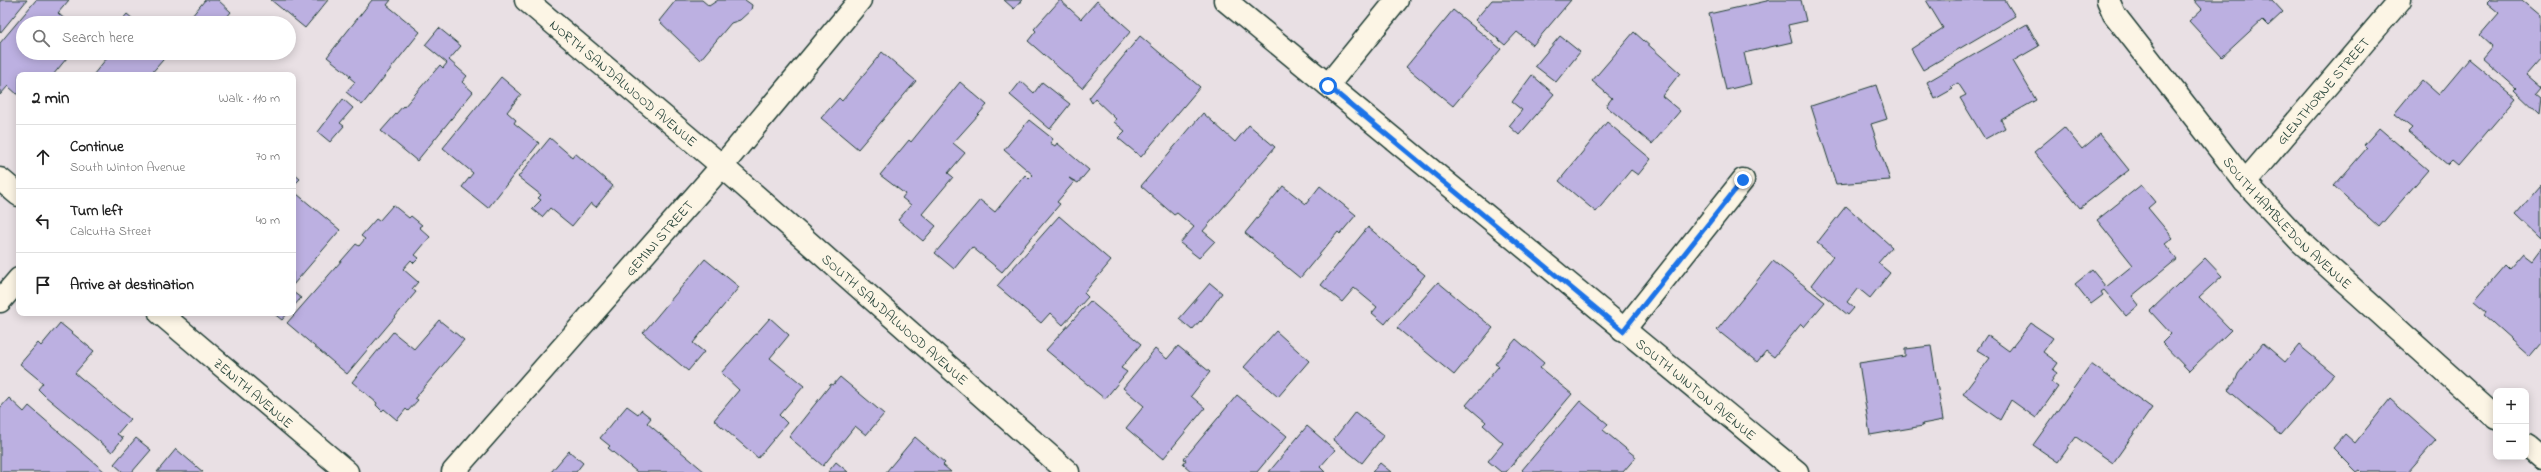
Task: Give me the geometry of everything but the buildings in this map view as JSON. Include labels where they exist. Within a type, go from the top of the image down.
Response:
[{"type":"street","name":"NORTH SANDALWOOD AVENUE","points":[[526,0],[722,166]]},
{"type":"street","name":"GEMINI STREET","points":[[453,472],[722,166],[860,0]]},
{"type":"street","name":"SOUTH WINTON AVENUE","points":[[1225,0],[1623,331],[1797,472]]},
{"type":"street","points":[[1328,86],[1397,0]]},
{"type":"street","name":"SOUTH HAMBLEDON AVENUE","points":[[2108,0],[2114,14],[2245,182],[2300,241],[2493,415]]},
{"type":"street","name":"GLENTHORNE STREET","points":[[2245,182],[2400,0]]},
{"type":"street","name":"SOUTH SANDALWOOD AVENUE","points":[[722,166],[1059,469]]},
{"type":"street","points":[[0,179],[16,192]]},
{"type":"street","points":[[1623,331],[1743,180]]},
{"type":"street","points":[[0,301],[16,282]]},
{"type":"street","name":"ZENITH AVENUE","points":[[164,316],[347,472]]},
{"type":"street","points":[[2529,448],[2541,458]]},
{"type":"route","points":[[1328,86],[1623,331],[1743,180]]}]
